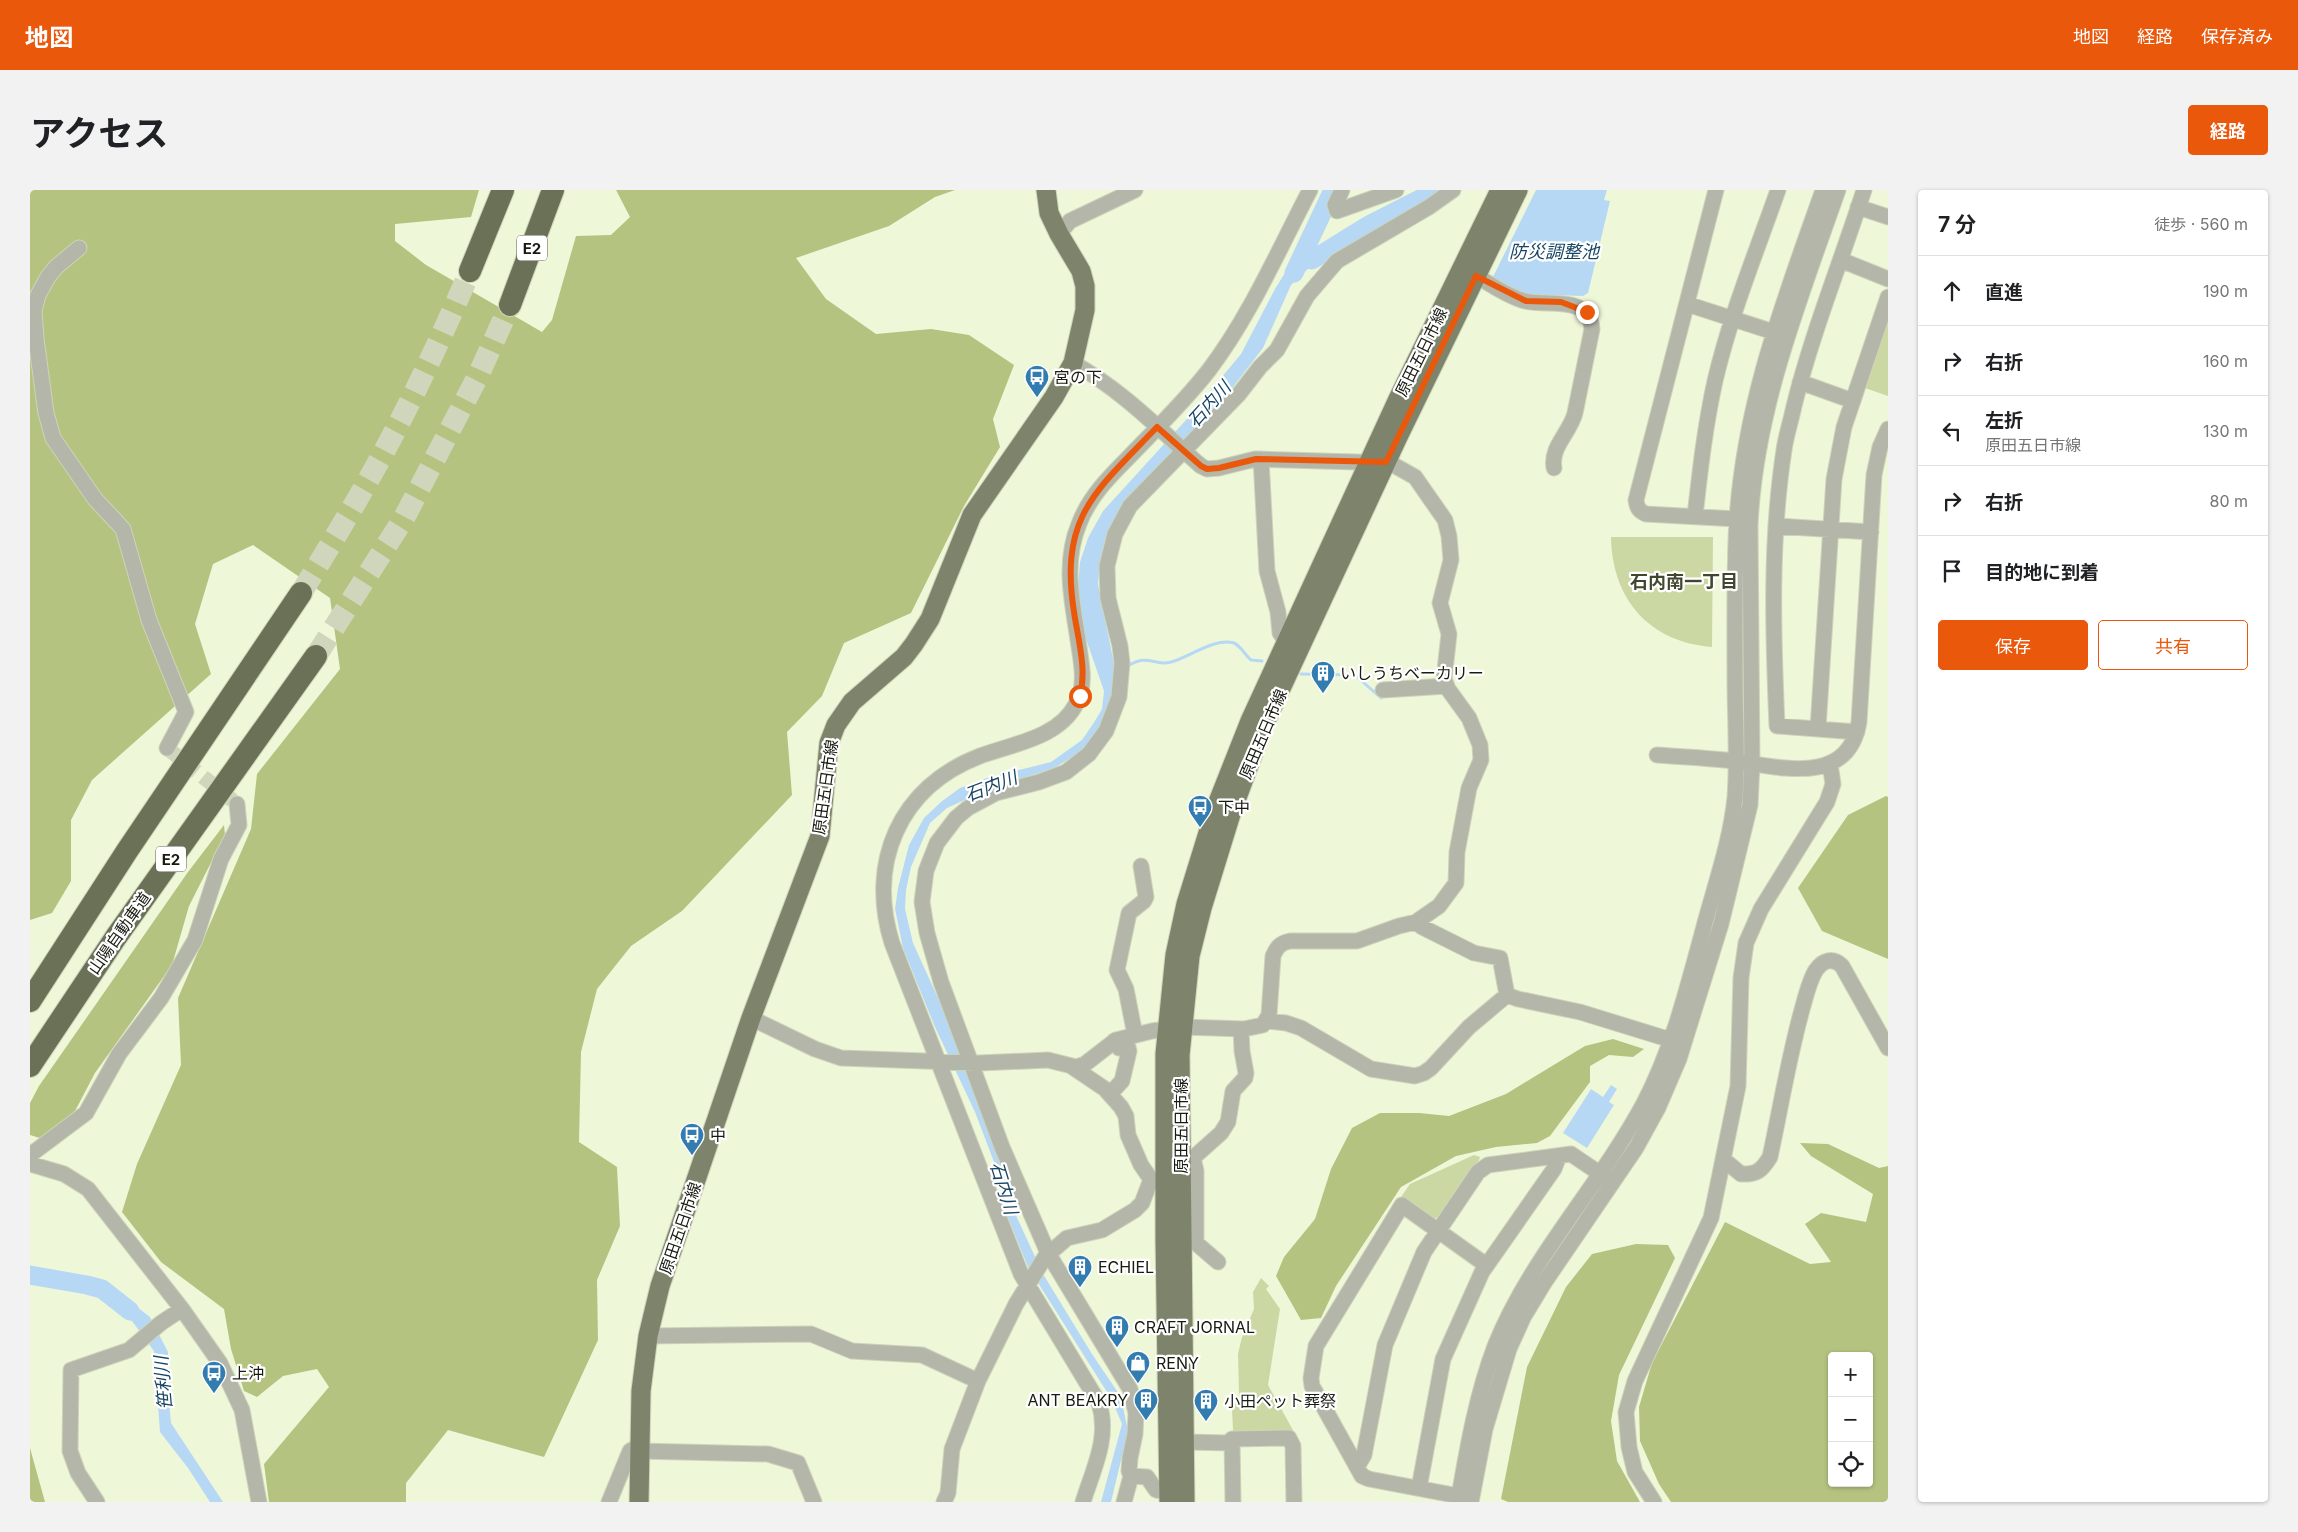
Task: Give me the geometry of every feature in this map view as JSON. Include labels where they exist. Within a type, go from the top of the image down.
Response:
[{"type":"highway","points":[[470,270],[503,190]]},
{"type":"highway","name":"E2","points":[[510,306],[553,190]]},
{"type":"highway","name":"E2","points":[[30,1001],[127,851],[301,593]]},
{"type":"highway","name":"山陽自動車道","points":[[30,1066],[116,937],[316,656]]},
{"type":"main road","name":"原田五日市線","points":[[639,1502],[641,1391],[648,1336],[660,1286],[752,1018],[820,836],[829,743],[836,725],[852,702],[904,657],[914,644],[930,619],[972,515],[1054,397],[1073,363],[1085,310],[1085,286],[1081,271],[1059,234],[1050,213],[1046,190]]},
{"type":"main road","name":"原田五日市線","points":[[1169,1497],[1181,1238],[1187,1158],[1180,1054],[1175,1028],[1192,948],[1205,898],[1237,795],[1264,727],[1378,462],[1500,190]]},
{"type":"main road","name":"原田五日市線","points":[[1185,1502],[1175,955],[1186,904],[1216,807],[1250,721],[1378,462],[1476,276],[1518,190]]},
{"type":"street","points":[[1059,234],[1070,221],[1135,190]]},
{"type":"street","points":[[1083,1502],[1103,1438],[1102,1414],[1094,1393],[1028,1284],[938,1062],[886,925],[882,888],[889,850],[905,815],[916,800],[944,774],[978,757],[1051,731],[1072,712],[1080,696],[1083,677],[1069,575],[1073,541],[1078,524],[1095,494],[1208,372],[1228,343],[1310,190]]},
{"type":"street","points":[[1342,190],[1335,205],[1337,211],[1396,190]]},
{"type":"street","points":[[1124,1502],[1131,1476],[1129,1471],[1135,1434],[1136,1413],[1130,1390],[1047,1254],[1002,1146],[969,1063],[941,982],[924,918],[923,886],[931,857],[946,830],[968,808],[996,793],[1039,782],[1066,772],[1089,754],[1106,731],[1119,696],[1122,663],[1106,582],[1114,534],[1130,506],[1181,449],[1239,394],[1260,367],[1277,350],[1307,296],[1337,261],[1429,207],[1453,190]]},
{"type":"street","points":[[1716,190],[1636,500],[1640,512],[1646,514],[1737,519]]},
{"type":"street","points":[[1695,516],[1703,442],[1715,380],[1778,190]]},
{"type":"street","points":[[1463,1500],[1472,1426],[1496,1344],[1532,1276],[1624,1139],[1645,1100],[1671,1040],[1726,842],[1734,801],[1737,761],[1735,678],[1737,519],[1741,479],[1753,404],[1773,332],[1824,190]]},
{"type":"street","points":[[1463,1500],[1509,1349],[1524,1316],[1544,1283],[1636,1148],[1658,1108],[1679,1059],[1721,924],[1750,805],[1752,764],[1749,588],[1751,502],[1759,445],[1767,408],[1788,337],[1838,190]]},
{"type":"street","points":[[1857,732],[1777,726],[1772,609],[1776,526],[1784,449],[1800,382],[1819,320],[1864,190]]},
{"type":"street","points":[[1858,207],[1888,217]]},
{"type":"street","points":[[79,248],[56,267],[48,277],[38,295],[34,311],[46,413],[53,438],[95,499],[123,529],[149,620],[186,712],[167,748]]},
{"type":"street","points":[[1841,260],[1888,279]]},
{"type":"street","points":[[1476,276],[1526,301],[1561,302],[1579,307],[1587,312],[1592,320],[1592,329],[1575,413],[1571,424],[1553,455],[1554,468]]},
{"type":"street","points":[[1818,728],[1834,479],[1844,427],[1888,297]]},
{"type":"street","points":[[1687,304],[1788,337]]},
{"type":"street","points":[[1073,363],[1100,378],[1132,403],[1181,449],[1207,469],[1261,459],[1378,462],[1397,465],[1413,475],[1445,520],[1449,536],[1451,560],[1440,603],[1449,634],[1444,674],[1447,686],[1469,718],[1480,745],[1481,760],[1469,788],[1457,852],[1456,883],[1438,906],[1416,922],[1357,941],[1290,941],[1282,943],[1276,948],[1274,956],[1267,1021]]},
{"type":"street","points":[[1800,382],[1853,401]]},
{"type":"street","points":[[1657,755],[1813,769],[1830,764],[1844,754],[1857,732],[1876,461],[1888,428]]},
{"type":"street","points":[[1261,459],[1267,571],[1278,612],[1281,636],[1287,643]]},
{"type":"street","points":[[1776,526],[1871,532]]},
{"type":"street","points":[[1383,690],[1447,686]]},
{"type":"street","points":[[1654,1502],[1635,1472],[1628,1446],[1626,1412],[1635,1381],[1711,1218],[1738,1086],[1740,978],[1746,943],[1761,909],[1827,802],[1833,784],[1830,764]]},
{"type":"street","points":[[30,1155],[86,1113],[119,1054],[161,998],[186,956],[195,940],[222,859],[239,825],[237,804]]},
{"type":"street","points":[[1135,1035],[1126,989],[1117,970],[1129,913],[1144,901],[1146,897],[1141,866]]},
{"type":"street","points":[[1416,922],[1422,927],[1474,953],[1500,958],[1508,995]]},
{"type":"street","points":[[1723,1159],[1741,1174],[1752,1174],[1763,1169],[1770,1157],[1796,1031],[1815,971],[1822,963],[1830,960],[1837,961],[1842,966],[1888,1048]]},
{"type":"street","points":[[1071,1066],[1085,1064],[1114,1041],[1135,1035],[1175,1028],[1257,1028],[1267,1021],[1286,1023],[1301,1028],[1371,1069],[1415,1076],[1431,1068],[1469,1027],[1508,995]]},
{"type":"street","points":[[1508,995],[1589,1015],[1671,1040]]},
{"type":"street","points":[[752,1018],[827,1055],[854,1059],[969,1063],[1048,1060],[1071,1066],[1110,1094],[1124,1111],[1128,1135],[1141,1165],[1150,1178],[1148,1206],[1108,1227],[1067,1238],[1047,1254],[1016,1304],[978,1381],[952,1449],[948,1492],[944,1502]]},
{"type":"street","points":[[1218,1262],[1181,1238],[1195,1209],[1196,1171],[1187,1158],[1225,1128],[1230,1116],[1233,1091],[1245,1078],[1246,1068],[1242,1052],[1241,1029]]},
{"type":"street","points":[[1110,1094],[1122,1082],[1129,1051],[1128,1047],[1119,1048],[1114,1041]]},
{"type":"street","points":[[1357,1466],[1364,1455],[1383,1352],[1424,1253],[1478,1172],[1484,1167],[1574,1155],[1613,1182]]},
{"type":"street","points":[[1419,1488],[1441,1366],[1486,1265],[1554,1169],[1559,1156]]},
{"type":"street","points":[[30,1164],[64,1174],[88,1189],[182,1309],[220,1363],[242,1410],[259,1502]]},
{"type":"street","points":[[1463,1500],[1419,1488],[1366,1478],[1357,1466],[1311,1384],[1315,1349],[1402,1205],[1486,1265]]},
{"type":"street","points":[[97,1502],[78,1473],[70,1451],[71,1370],[129,1350],[144,1340],[161,1323],[182,1309]]},
{"type":"street","points":[[648,1336],[811,1334],[852,1351],[922,1355],[978,1381]]},
{"type":"street","points":[[1233,1502],[1232,1439],[1289,1438],[1293,1446],[1294,1502]]},
{"type":"street","points":[[1185,1442],[1232,1443]]},
{"type":"street","points":[[609,1502],[630,1451],[639,1449],[768,1454],[798,1463],[814,1502]]},
{"type":"street","points":[[1131,1476],[1147,1477],[1156,1490],[1169,1497]]},
{"type":"green space","points":[[30,190],[479,190],[471,217],[395,224],[395,241],[426,265],[542,332],[552,320],[576,236],[611,235],[630,217],[616,190],[955,190],[935,197],[889,226],[796,258],[826,299],[876,334],[931,329],[969,335],[1014,365],[993,419],[1000,447],[964,506],[911,613],[844,643],[822,696],[787,732],[792,795],[682,911],[631,946],[597,989],[581,1052],[579,1142],[617,1167],[620,1226],[597,1280],[598,1340],[544,1457],[448,1430],[406,1483],[406,1502],[269,1502],[264,1464],[329,1387],[317,1369],[283,1376],[257,1397],[244,1391],[231,1349],[224,1309],[161,1262],[122,1212],[137,1164],[181,1065],[178,998],[251,829],[257,774],[340,669],[330,598],[253,545],[213,564],[195,624],[211,674],[92,780],[71,820],[71,881],[52,913],[30,920]]},
{"type":"green space","points":[[1888,312],[1888,396],[1862,387]]},
{"type":"green space","points":[[1611,537],[1713,537],[1712,647],[1690,643],[1670,636],[1653,626],[1638,613],[1627,598],[1618,580],[1613,559]]},
{"type":"green space","points":[[1886,796],[1888,797],[1888,959],[1822,931],[1798,888],[1848,815]]},
{"type":"green space","points":[[224,825],[225,835],[189,906],[172,965],[95,1073],[75,1111],[43,1139],[30,1135],[30,1103],[39,1086],[188,872]]},
{"type":"green space","points":[[1613,1039],[1644,1049],[1633,1057],[1609,1055],[1590,1066],[1590,1082],[1550,1136],[1537,1143],[1496,1147],[1456,1156],[1401,1187],[1336,1286],[1321,1318],[1301,1320],[1276,1276],[1284,1257],[1315,1219],[1331,1169],[1352,1128],[1380,1113],[1419,1113],[1449,1116],[1506,1094],[1585,1046]]},
{"type":"green space","points":[[1800,1143],[1828,1144],[1879,1168],[1888,1166],[1888,1502],[1671,1502],[1659,1484],[1640,1441],[1639,1407],[1652,1363],[1725,1222],[1810,1264],[1831,1262],[1805,1224],[1821,1213],[1866,1222],[1873,1194],[1811,1156]]},
{"type":"green space","points":[[1474,1155],[1480,1157],[1479,1160],[1438,1217],[1431,1220],[1401,1197],[1410,1184]]},
{"type":"green space","points":[[1636,1244],[1668,1245],[1675,1258],[1619,1375],[1611,1421],[1617,1461],[1640,1502],[1508,1502],[1501,1499],[1527,1367],[1566,1287],[1592,1254]]},
{"type":"green space","points":[[1261,1278],[1269,1286],[1266,1289],[1280,1309],[1268,1385],[1294,1432],[1233,1431],[1232,1409],[1239,1394],[1238,1354],[1242,1337],[1254,1309],[1253,1292]]},
{"type":"green space","points":[[30,1448],[45,1502],[30,1502]]},
{"type":"water","name":"防災調整池","points":[[1536,190],[1607,190],[1604,200],[1610,201],[1588,293],[1583,296],[1517,294],[1491,281]]},
{"type":"water","points":[[1343,245],[1311,266],[1291,285],[1263,348],[1230,391],[1161,466],[1107,541],[1100,562],[1098,584],[1115,669],[1110,710],[1089,747],[1054,768],[989,789],[947,808],[930,823],[911,867],[906,890],[905,909],[913,943],[953,1031],[1014,1195],[1013,1209],[1043,1274],[1121,1397],[1128,1431],[1111,1502],[1101,1502],[1122,1424],[1112,1400],[1028,1267],[1006,1213],[1002,1183],[975,1112],[935,1027],[903,948],[895,909],[898,888],[909,845],[924,818],[941,802],[960,788],[987,778],[1051,762],[1082,740],[1102,709],[1104,691],[1086,639],[1078,588],[1080,562],[1088,538],[1103,511],[1186,420],[1241,354],[1275,289],[1298,252]]},
{"type":"water","points":[[1611,1085],[1617,1089],[1609,1102],[1614,1105],[1587,1148],[1563,1133],[1591,1089],[1603,1097]]},
{"type":"water","points":[[115,1290],[150,1317],[168,1352],[168,1392],[171,1423],[223,1502],[210,1502],[188,1468],[160,1432],[154,1351],[132,1321],[107,1302]]},
{"type":"waterway","points":[[1294,273],[1333,190]]},
{"type":"waterway","name":"石内川","points":[[1312,260],[1367,226],[1420,199],[1432,190]]},
{"type":"waterway","points":[[1126,667],[1146,660],[1160,663],[1171,662],[1210,645],[1227,642],[1236,644],[1251,660],[1262,661]]},
{"type":"waterway","points":[[1301,674],[1355,675],[1381,698]]},
{"type":"waterway","name":"笹利川","points":[[30,1275],[102,1289],[130,1311]]},
{"type":"tunnel","points":[[301,593],[362,491],[396,429],[416,390],[470,271]]},
{"type":"tunnel","points":[[316,656],[404,518],[478,376],[510,305]]},
{"type":"tunnel","points":[[167,748],[237,804]]},
{"type":"place","name":"宮の下","points":[[1037,398]]},
{"type":"place","name":"いしうちベーカリー","points":[[1323,694]]},
{"type":"place","name":"下中","points":[[1200,828]]},
{"type":"place","name":"中","points":[[692,1156]]},
{"type":"place","name":"ECHIEL","points":[[1080,1288]]},
{"type":"place","name":"CRAFT JORNAL","points":[[1117,1348]]},
{"type":"place","name":"RENY","points":[[1138,1384]]},
{"type":"place","name":"上沖","points":[[214,1394]]},
{"type":"place","name":"ANT BEAKRY","points":[[1146,1421]]},
{"type":"place","name":"小田ペット葬祭","points":[[1206,1422]]},
{"type":"district","name":"石内南一丁目","points":[[1684,581]]},
{"type":"route","points":[[1080,696],[1083,677],[1069,575],[1073,541],[1078,524],[1095,494],[1157,427],[1201,466],[1207,469],[1256,459],[1386,462],[1476,276],[1526,301],[1561,302],[1579,307],[1587,312]]}]
